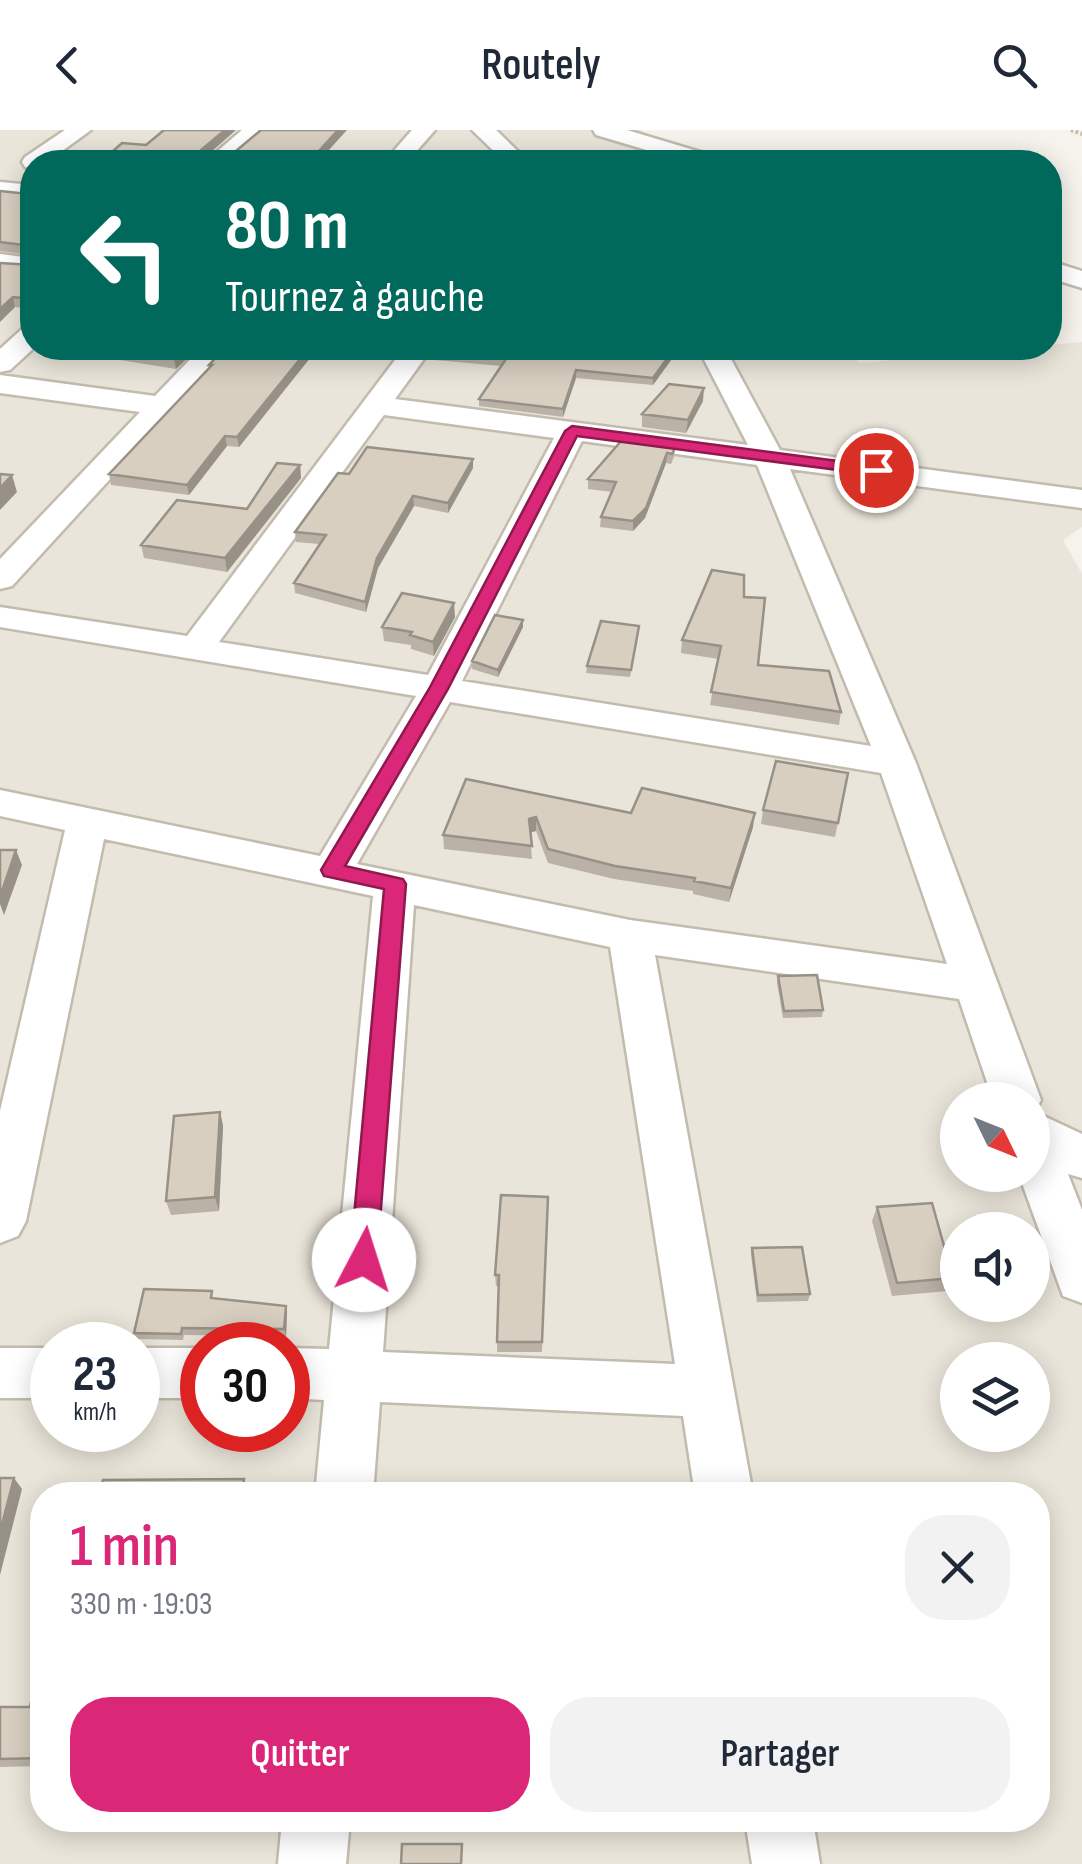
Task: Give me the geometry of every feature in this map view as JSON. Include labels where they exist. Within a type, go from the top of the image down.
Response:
[{"type":"street","points":[[32,130],[55,148]]},
{"type":"street","points":[[52,150],[80,130]]},
{"type":"street","points":[[230,150],[254,130]]},
{"type":"street","points":[[406,150],[424,130]]},
{"type":"street","points":[[483,130],[505,150]]},
{"type":"street","points":[[604,130],[670,150]]},
{"type":"street","points":[[0,364],[20,346]]},
{"type":"street","points":[[0,580],[205,360]]},
{"type":"street","points":[[194,651],[409,360]]},
{"type":"street","points":[[713,360],[769,457],[898,764],[1011,1082]]},
{"type":"street","points":[[0,384],[161,406]]},
{"type":"street","points":[[376,405],[1082,499]]},
{"type":"street","points":[[332,870],[439,689],[572,431]]},
{"type":"street","points":[[0,617],[898,764]]},
{"type":"street","points":[[0,803],[332,870],[630,936],[976,985]]},
{"type":"street","points":[[0,1221],[88,820]]},
{"type":"street","points":[[345,1482],[395,884]]},
{"type":"street","points":[[630,936],[722,1482]]},
{"type":"street","points":[[1050,1141],[1082,1158]]},
{"type":"street","points":[[1050,1192],[1082,1280]]},
{"type":"street","points":[[0,1372],[30,1372]]},
{"type":"street","points":[[310,1372],[707,1392]]},
{"type":"street","points":[[312,1864],[315,1832]]},
{"type":"street","points":[[781,1832],[786,1864]]},
{"type":"path","points":[[1071,130],[1082,134]]},
{"type":"shaded area","points":[[0,130],[641,130],[660,150],[20,150],[20,360],[1062,360],[1062,344],[1082,342],[1082,527],[1063,540],[1082,574],[1082,1864],[0,1864]]},
{"type":"building","points":[[164,130],[225,130],[201,150],[114,150],[122,143],[146,145]]},
{"type":"building","points":[[261,130],[338,130],[320,150],[237,150]]},
{"type":"building","points":[[0,191],[20,193],[20,244],[0,242]]},
{"type":"building","points":[[0,263],[20,264],[20,298],[13,297],[0,309]]},
{"type":"building","points":[[214,360],[299,360],[237,437],[225,436],[187,485],[109,474],[212,365]]},
{"type":"building","points":[[505,360],[666,360],[653,378],[576,370],[563,409],[479,399]]},
{"type":"building","points":[[669,384],[704,388],[688,420],[642,414]]},
{"type":"building","points":[[622,440],[675,448],[672,454],[667,453],[646,508],[633,521],[601,517],[616,482],[588,479]]},
{"type":"building","points":[[367,447],[473,459],[448,503],[413,496],[377,558],[365,602],[294,583],[326,535],[295,532],[338,473],[349,474]]},
{"type":"building","points":[[277,463],[300,465],[225,558],[141,545],[177,500],[247,509]]},
{"type":"building","points":[[0,474],[12,475],[0,488]]},
{"type":"building","points":[[712,570],[744,575],[744,597],[765,598],[758,665],[829,671],[841,712],[711,692],[721,646],[682,640]]},
{"type":"building","points":[[402,593],[454,603],[433,642],[410,635],[412,632],[382,627]]},
{"type":"building","points":[[495,615],[523,620],[498,670],[472,661]]},
{"type":"building","points":[[601,621],[639,626],[631,670],[587,666]]},
{"type":"building","points":[[776,761],[848,773],[838,823],[763,810]]},
{"type":"building","points":[[466,779],[631,813],[642,788],[755,813],[731,888],[548,849],[536,817],[529,819],[532,846],[443,835]]},
{"type":"building","points":[[0,850],[16,850],[0,897]]},
{"type":"building","points":[[817,975],[823,1010],[784,1011],[778,976]]},
{"type":"building","points":[[220,1112],[215,1197],[166,1201],[174,1116]]},
{"type":"building","points":[[501,1195],[548,1197],[542,1342],[497,1342],[499,1275],[495,1275]]},
{"type":"building","points":[[932,1203],[940,1232],[940,1279],[897,1283],[877,1207]]},
{"type":"building","points":[[802,1247],[810,1294],[758,1295],[752,1248]]},
{"type":"building","points":[[144,1289],[212,1291],[211,1298],[286,1306],[285,1322],[180,1322],[180,1334],[160,1334],[160,1322],[136,1322]]},
{"type":"building","points":[[0,1478],[14,1478],[0,1532]]},
{"type":"building","points":[[244,1479],[243,1482],[103,1480]]},
{"type":"building","points":[[0,1707],[30,1707],[30,1758],[0,1759]]},
{"type":"building","points":[[402,1844],[462,1844],[461,1864],[401,1864]]},
{"type":"route","points":[[364,1260],[395,884],[332,870],[439,689],[572,431],[876,470]]}]
